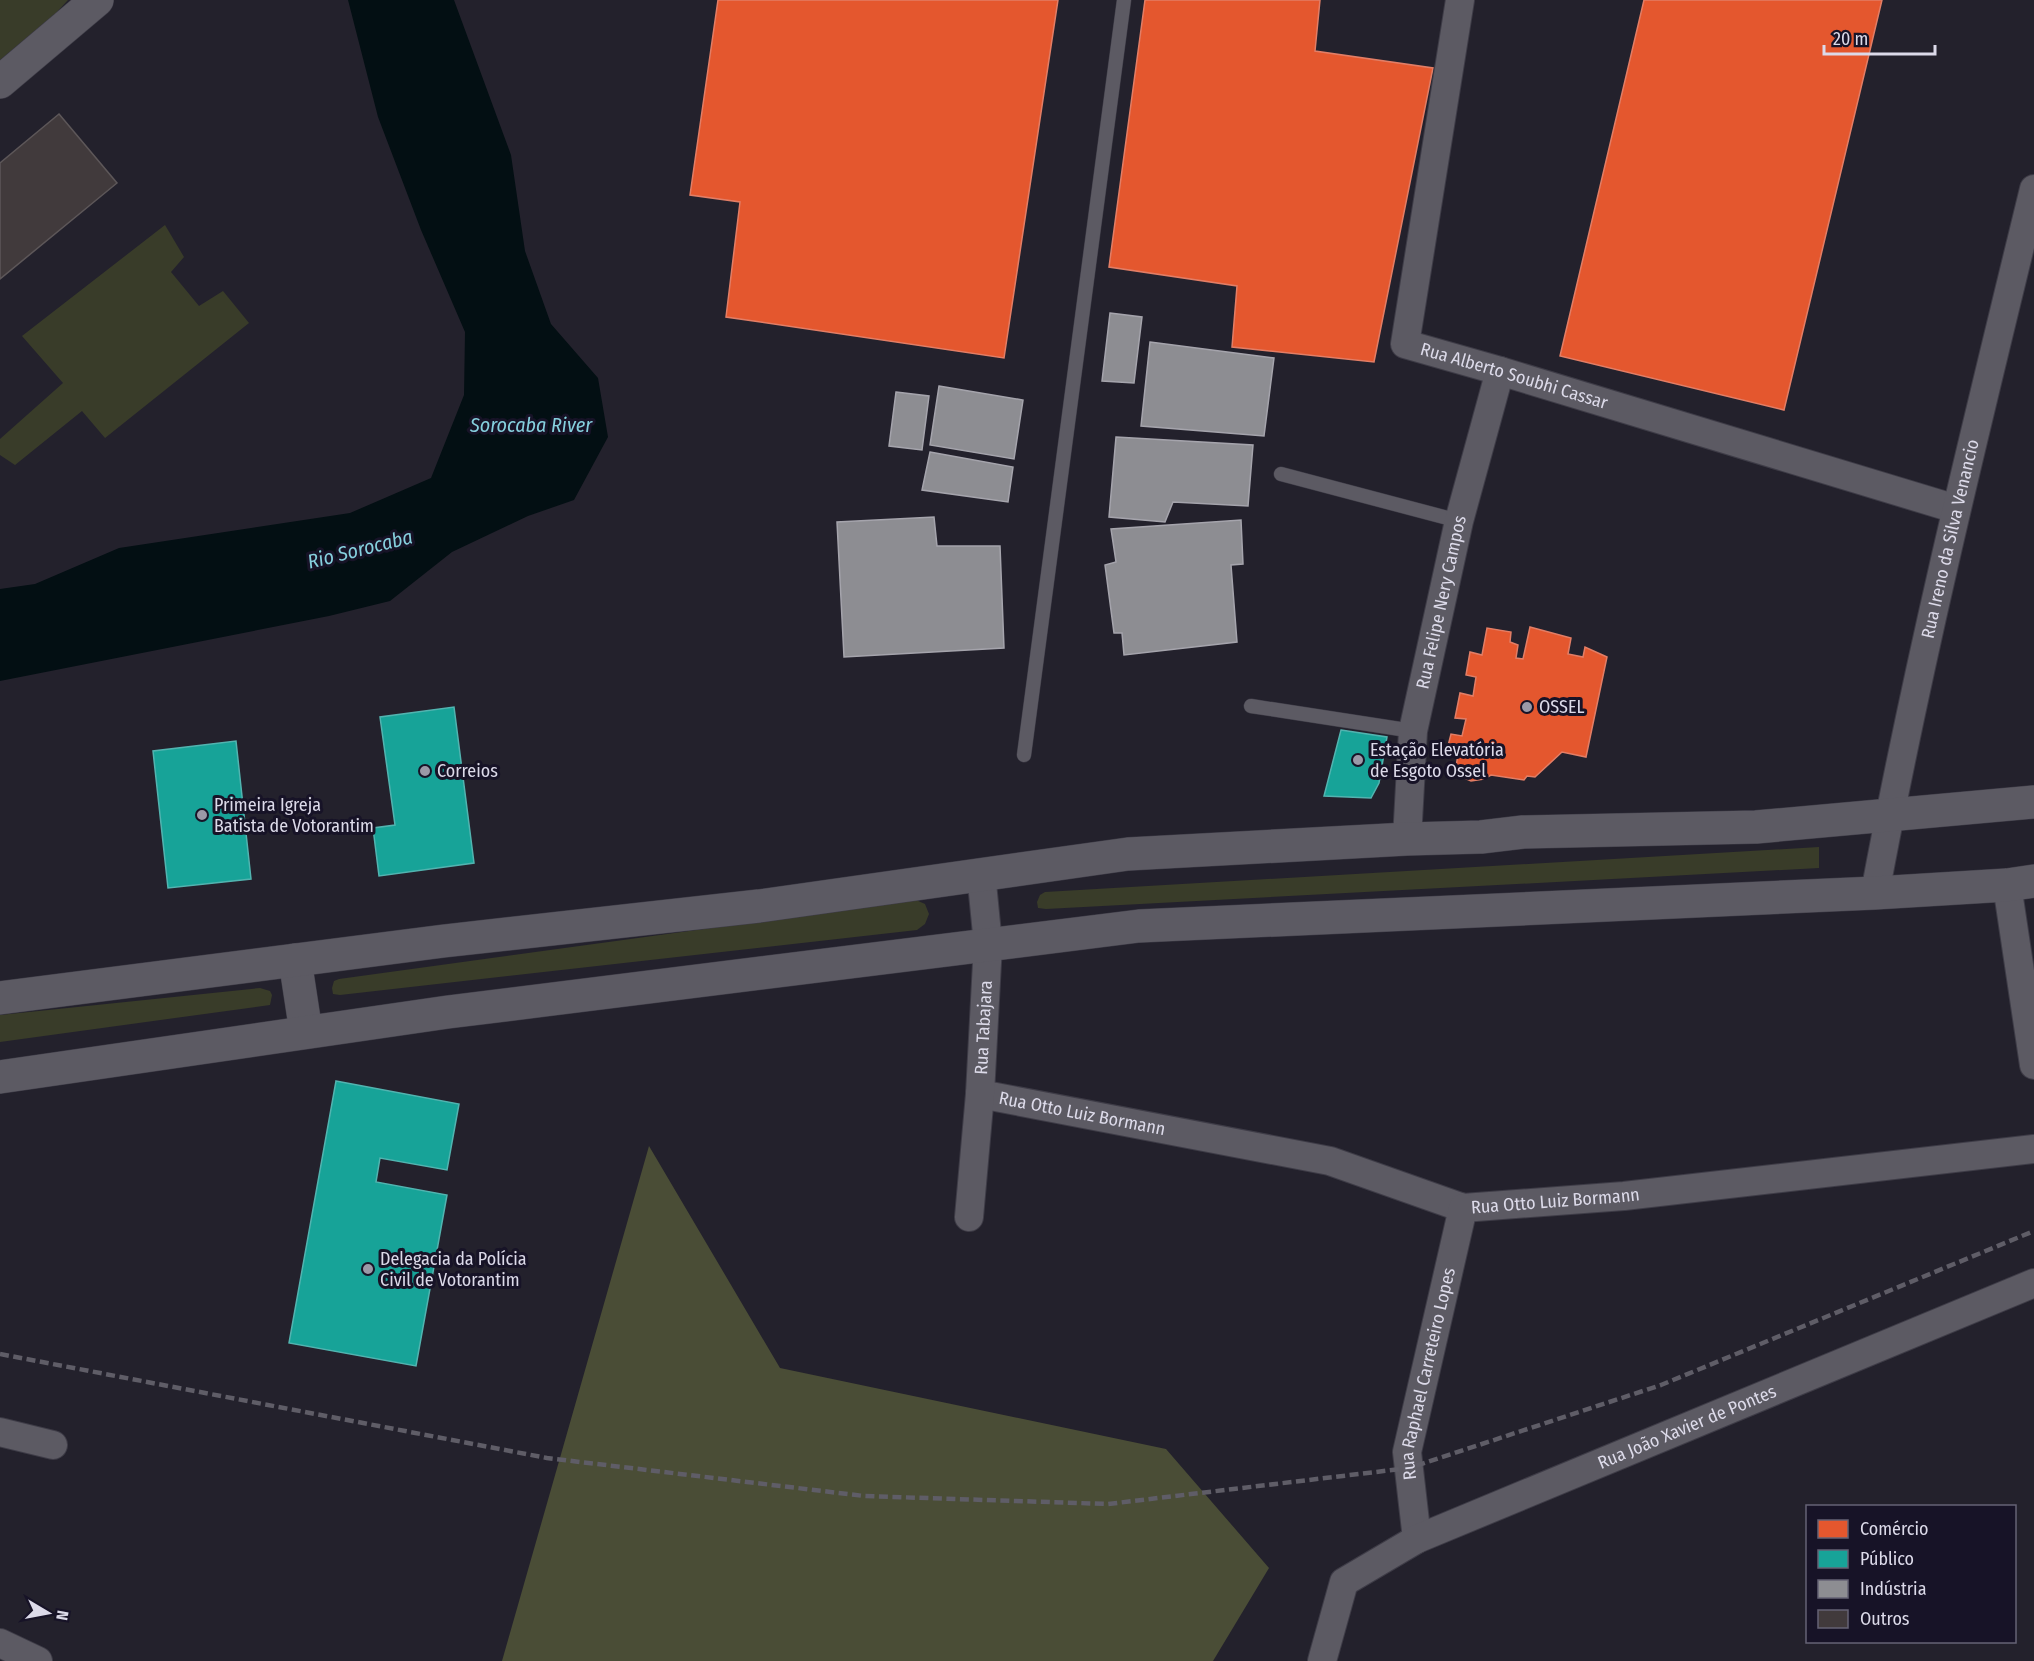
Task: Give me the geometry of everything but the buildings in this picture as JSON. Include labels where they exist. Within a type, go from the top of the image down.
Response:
[{"type":"main road","points":[[0,82],[97,0]]},
{"type":"main road","points":[[0,998],[444,941],[759,906],[1128,854],[1407,838],[1481,837],[1523,832],[1756,827],[2034,802]]},
{"type":"main road","points":[[0,1077],[448,1012],[1139,926],[1875,893],[2020,883]]},
{"type":"main road","points":[[295,960],[306,1032]]},
{"type":"street","name":"Rua Alberto Soubhi Cassar","points":[[1460,0],[1405,344],[1500,370],[1956,509]]},
{"type":"street","name":"Rua Ireno da Silva Venancio","points":[[1875,893],[1956,509],[2034,189]]},
{"type":"street","name":"Rua Felipe Nery Campos","points":[[1407,838],[1413,731],[1459,521],[1500,370]]},
{"type":"street","name":"Rua Tabajara","points":[[969,1217],[980,1094],[988,944],[981,873]]},
{"type":"street","points":[[2020,883],[2034,1065]]},
{"type":"street","name":"Rua Otto Luiz Bormann","points":[[980,1094],[1330,1161],[1463,1208],[1624,1196],[2034,1149]]},
{"type":"street","name":"Rua Raphael Carreteiro Lopes","points":[[1417,1539],[1407,1452],[1463,1208]]},
{"type":"street","name":"Rua João Xavier de Pontes","points":[[1322,1661],[1344,1582],[1417,1539],[2034,1282]]},
{"type":"street","points":[[0,1432],[53,1445]]},
{"type":"street","points":[[0,1643],[39,1661]]},
{"type":"lane","points":[[1024,755],[1124,0]]},
{"type":"lane","points":[[1281,474],[1459,521]]},
{"type":"lane","points":[[1251,706],[1413,731]]},
{"type":"green space","points":[[0,0],[68,0],[56,13],[0,60]]},
{"type":"green space","points":[[165,225],[184,257],[171,272],[199,306],[223,291],[249,323],[105,438],[82,411],[15,465],[0,455],[0,439],[63,383],[22,336]]},
{"type":"green space","points":[[1819,847],[1819,868],[1046,909],[1038,908],[1037,902],[1040,895],[1045,892]]},
{"type":"green space","points":[[916,900],[925,904],[929,914],[925,924],[917,930],[340,995],[333,994],[332,988],[334,981],[339,979]]},
{"type":"green space","points":[[260,988],[270,991],[272,995],[270,1005],[0,1042],[0,1015]]},
{"type":"green space","points":[[649,1146],[780,1368],[1166,1449],[1269,1568],[1213,1661],[502,1661]]},
{"type":"water","name":"Sorocaba River","points":[[348,0],[454,0],[511,155],[525,251],[551,324],[598,378],[608,437],[574,500],[528,516],[452,552],[390,601],[329,616],[0,681],[0,589],[35,584],[119,548],[350,513],[431,478],[464,395],[465,332],[421,230],[378,117]]},
{"type":"railway","points":[[0,1354],[547,1458],[864,1496],[1108,1504],[1409,1468],[1661,1385],[2034,1231]]},
{"type":"place","name":"OSSEL","points":[[1527,707]]},
{"type":"place","name":"Estação Elevatória de Esgoto Ossel","points":[[1358,760]]},
{"type":"place","name":"Correios","points":[[425,771]]},
{"type":"place","name":"Primeira Igreja Batista de Votorantim","points":[[202,815]]},
{"type":"place","name":"Delegacia da Polícia Civil de Votorantim","points":[[368,1269]]},
{"type":"water label","name":"Rio Sorocaba","points":[[360,549]]}]
